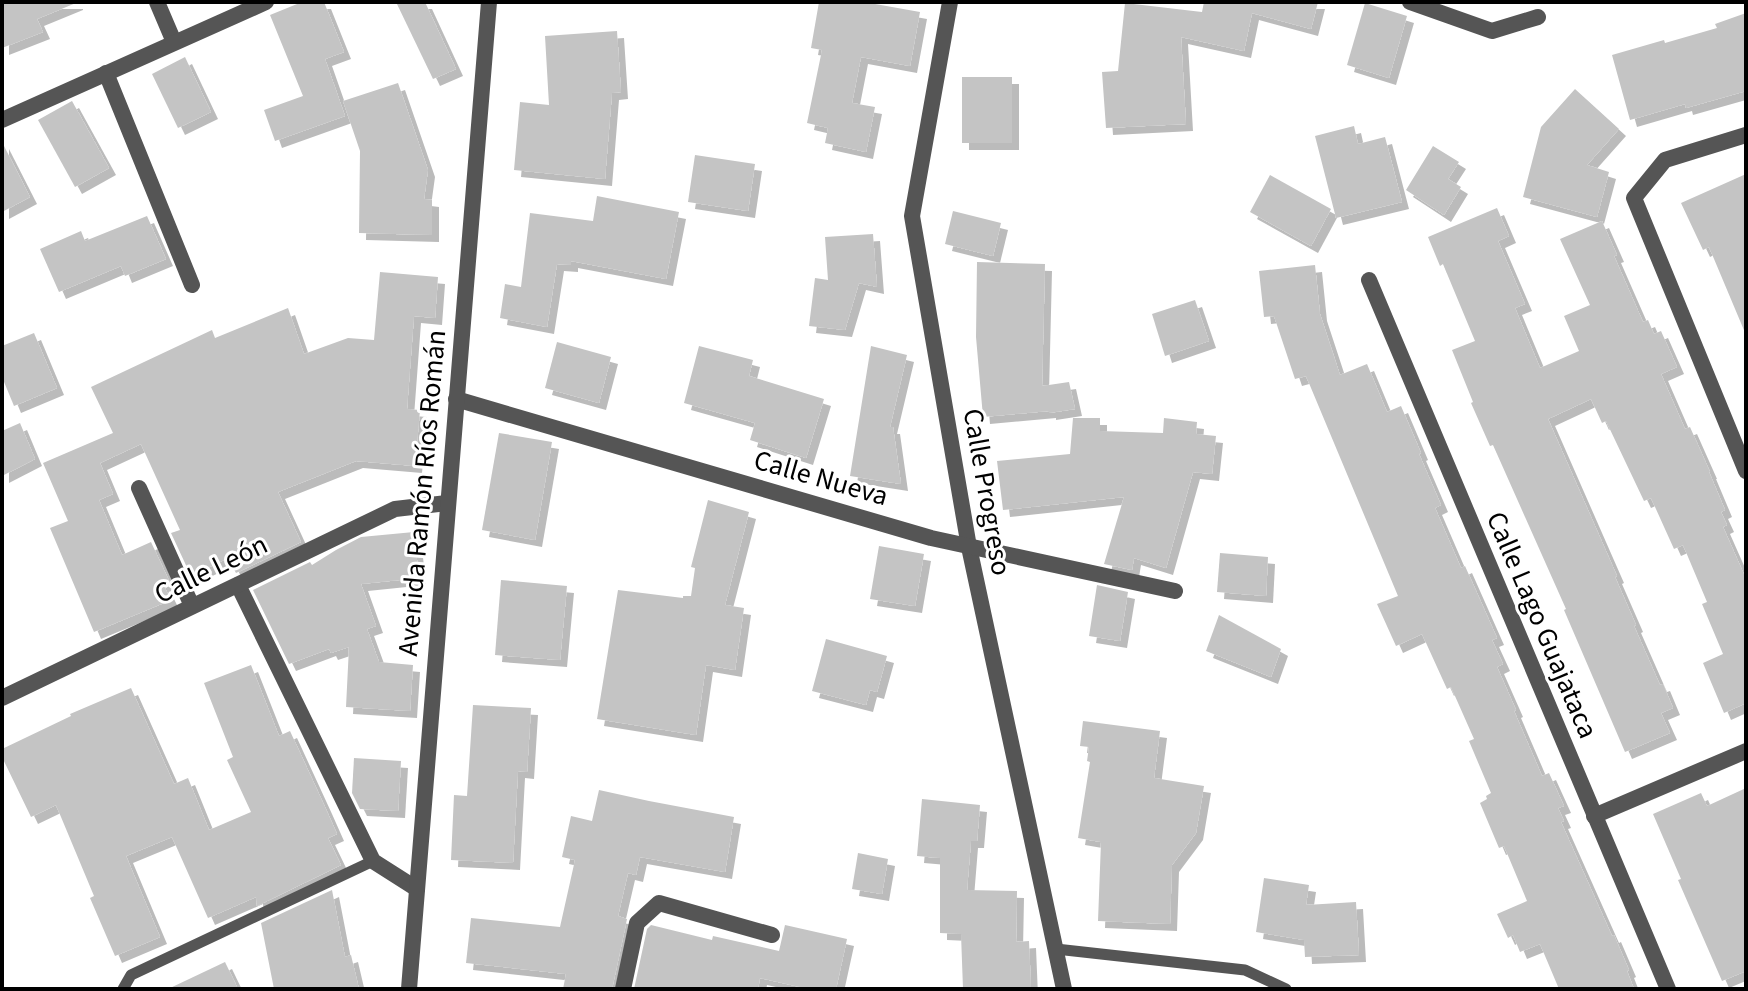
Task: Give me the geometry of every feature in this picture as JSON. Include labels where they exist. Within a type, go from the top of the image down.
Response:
[{"type":"street","points":[[157,2],[174,42]]},
{"type":"street","points":[[2,120],[266,2]]},
{"type":"street","name":"Avenida Ramón Ríos Román","points":[[409,989],[489,2]]},
{"type":"street","name":"Calle Progreso","points":[[950,2],[912,216],[969,547],[1064,989]]},
{"type":"street","points":[[1410,2],[1492,31],[1538,17]]},
{"type":"street","points":[[106,73],[192,285]]},
{"type":"street","points":[[1746,135],[1665,160],[1634,198],[1746,471]]},
{"type":"street","name":"Calle Lago Guajataca","points":[[1369,280],[1668,989]]},
{"type":"street","name":"Calle Nueva","points":[[456,399],[969,547],[1175,591]]},
{"type":"street","points":[[139,488],[192,606]]},
{"type":"street","name":"Calle León","points":[[2,698],[395,509],[447,503]]},
{"type":"street","points":[[238,585],[373,861],[417,889]]},
{"type":"street","points":[[1594,816],[1746,751]]},
{"type":"street","points":[[623,989],[637,923],[659,903],[772,935]]},
{"type":"lane","points":[[123,989],[131,975],[373,861]]},
{"type":"lane","points":[[1056,949],[1245,970],[1286,989]]},
{"type":"building","points":[[2,2],[76,3],[37,19],[43,32],[2,48]]},
{"type":"building","points":[[302,2],[324,2],[344,52],[325,59],[345,116],[275,141],[264,110],[303,96],[270,15]]},
{"type":"building","points":[[396,2],[425,2],[456,69],[433,79]]},
{"type":"building","points":[[819,2],[864,2],[920,12],[910,66],[861,57],[852,103],[875,107],[866,152],[825,143],[828,128],[807,123],[822,50],[811,48]]},
{"type":"building","points":[[1204,2],[1318,2],[1311,29],[1252,13],[1244,51],[1181,37],[1186,124],[1106,128],[1102,72],[1118,71],[1125,3],[1202,12]]},
{"type":"building","points":[[1365,3],[1407,16],[1389,78],[1347,65]]},
{"type":"building","points":[[1746,13],[1746,91],[1630,120],[1612,55],[1717,28],[1715,24]]},
{"type":"building","points":[[617,31],[621,92],[612,93],[605,179],[514,170],[520,102],[549,105],[545,36]]},
{"type":"building","points":[[185,57],[211,112],[178,128],[152,74]]},
{"type":"building","points":[[962,77],[1012,77],[1012,143],[962,143]]},
{"type":"building","points":[[398,83],[428,170],[424,199],[432,200],[432,235],[359,233],[360,151],[343,101]]},
{"type":"building","points":[[1575,89],[1619,129],[1587,165],[1609,172],[1597,217],[1523,197],[1541,127]]},
{"type":"building","points":[[72,101],[109,168],[75,187],[38,120]]},
{"type":"building","points":[[1354,126],[1358,144],[1385,137],[1402,202],[1336,218],[1315,136]]},
{"type":"building","points":[[2,142],[30,197],[2,212]]},
{"type":"building","points":[[1433,146],[1459,162],[1448,179],[1461,187],[1444,215],[1406,190]]},
{"type":"building","points":[[695,155],[755,164],[748,211],[688,202]]},
{"type":"building","points":[[1746,174],[1746,335],[1709,247],[1703,250],[1681,203]]},
{"type":"building","points":[[1270,175],[1331,209],[1311,246],[1250,212]]},
{"type":"building","points":[[597,196],[679,212],[666,279],[571,261],[571,265],[557,264],[547,327],[500,318],[505,284],[521,287],[530,213],[593,221]]},
{"type":"building","points":[[1497,208],[1509,236],[1498,241],[1525,304],[1515,308],[1540,368],[1579,351],[1564,316],[1590,305],[1560,239],[1602,221],[1643,322],[1648,320],[1654,334],[1661,331],[1677,367],[1661,374],[1685,429],[1690,427],[1710,472],[1725,510],[1721,512],[1727,525],[1723,527],[1746,579],[1746,707],[1744,704],[1724,713],[1703,663],[1723,654],[1702,604],[1707,602],[1683,545],[1674,549],[1651,498],[1644,501],[1606,421],[1602,423],[1591,399],[1548,419],[1617,576],[1634,626],[1673,708],[1661,713],[1670,733],[1625,752],[1566,609],[1471,403],[1452,350],[1475,341],[1443,264],[1440,266],[1428,237]]},
{"type":"building","points":[[953,211],[1001,223],[993,256],[945,244]]},
{"type":"building","points":[[147,216],[166,259],[125,276],[121,266],[59,292],[40,249],[81,231],[85,241]]},
{"type":"building","points":[[873,234],[877,287],[859,283],[845,330],[809,326],[815,278],[828,280],[825,237]]},
{"type":"building","points":[[977,262],[1045,264],[1042,386],[1069,382],[1075,409],[983,417],[976,337]]},
{"type":"building","points":[[1315,265],[1320,314],[1340,375],[1367,364],[1387,412],[1401,406],[1441,505],[1435,508],[1497,638],[1492,640],[1503,664],[1497,667],[1514,711],[1542,776],[1549,773],[1564,806],[1558,808],[1564,821],[1561,822],[1614,935],[1634,989],[1559,989],[1540,944],[1520,952],[1513,935],[1508,938],[1497,914],[1527,901],[1504,846],[1499,848],[1480,803],[1491,793],[1469,741],[1474,739],[1451,687],[1447,689],[1422,634],[1396,646],[1377,604],[1398,596],[1306,376],[1295,379],[1274,316],[1264,317],[1259,271]]},
{"type":"building","points":[[380,272],[438,277],[435,318],[414,316],[407,409],[420,410],[415,466],[356,461],[278,492],[301,542],[236,573],[228,558],[191,576],[171,533],[180,530],[141,444],[100,463],[113,494],[99,500],[122,555],[151,542],[171,585],[165,588],[171,600],[94,632],[50,528],[68,521],[43,463],[113,433],[91,387],[212,330],[215,338],[288,308],[304,354],[348,338],[374,340]]},
{"type":"building","points":[[1195,300],[1209,341],[1165,356],[1152,314]]},
{"type":"building","points":[[34,333],[57,388],[14,406],[2,377],[2,346]]},
{"type":"building","points":[[557,342],[611,357],[599,403],[545,388]]},
{"type":"building","points":[[699,346],[753,360],[749,376],[824,399],[806,458],[750,440],[755,423],[684,403]]},
{"type":"building","points":[[871,346],[907,355],[890,427],[893,427],[901,484],[850,476]]},
{"type":"building","points":[[1073,418],[1100,418],[1100,431],[1163,433],[1164,418],[1197,422],[1196,434],[1216,436],[1212,474],[1193,472],[1166,568],[1134,558],[1132,570],[1104,564],[1124,497],[1003,510],[997,461],[1070,454]]},
{"type":"building","points":[[20,423],[35,459],[2,476],[2,431]]},
{"type":"building","points":[[499,433],[552,442],[535,540],[482,530]]},
{"type":"building","points":[[708,500],[749,512],[725,605],[744,608],[735,670],[706,665],[696,735],[597,719],[618,590],[683,598],[691,596],[695,568],[691,567]]},
{"type":"building","points":[[414,532],[419,578],[361,584],[376,626],[367,629],[379,662],[413,665],[410,711],[346,707],[349,647],[331,653],[329,649],[289,664],[253,590],[310,562],[312,565],[361,537]]},
{"type":"building","points":[[879,546],[924,554],[915,606],[870,599]]},
{"type":"building","points":[[1220,553],[1268,557],[1266,596],[1217,592]]},
{"type":"building","points":[[501,580],[567,586],[560,660],[495,655]]},
{"type":"building","points":[[1097,585],[1128,592],[1120,641],[1089,636]]},
{"type":"building","points":[[1219,615],[1281,649],[1271,677],[1206,651]]},
{"type":"building","points":[[826,639],[887,656],[877,692],[870,690],[866,705],[812,691]]},
{"type":"building","points":[[251,665],[279,736],[290,731],[325,807],[337,834],[328,838],[341,865],[257,906],[256,897],[208,918],[172,837],[126,856],[160,937],[115,956],[56,805],[31,817],[2,757],[2,749],[70,714],[131,688],[174,784],[188,778],[209,830],[251,812],[227,760],[233,757],[204,683]]},
{"type":"building","points":[[473,705],[531,708],[527,772],[518,771],[513,863],[451,860],[454,795],[467,796]]},
{"type":"building","points":[[1083,721],[1160,731],[1154,778],[1204,786],[1196,833],[1172,865],[1170,924],[1098,921],[1101,842],[1078,838],[1090,762],[1087,761],[1089,747],[1080,746]]},
{"type":"building","points":[[354,758],[401,761],[398,811],[360,809],[352,793]]},
{"type":"building","points":[[1746,788],[1746,971],[1722,981],[1653,814],[1701,793],[1707,806]]},
{"type":"building","points":[[599,790],[734,817],[725,872],[640,857],[636,875],[628,873],[618,916],[627,919],[612,989],[563,989],[566,974],[466,963],[471,918],[560,927],[575,860],[562,857],[571,816],[592,821]]},
{"type":"building","points":[[922,799],[980,805],[977,841],[971,841],[967,890],[1017,891],[1016,942],[1029,941],[1031,989],[963,989],[961,934],[940,933],[940,858],[917,856]]},
{"type":"building","points":[[858,853],[888,859],[882,894],[852,889]]},
{"type":"building","points":[[1264,878],[1309,885],[1306,905],[1356,902],[1359,955],[1305,957],[1304,940],[1256,932]]},
{"type":"building","points":[[332,890],[345,957],[351,955],[359,989],[274,989],[261,923]]},
{"type":"building","points":[[651,925],[712,940],[713,936],[779,951],[785,925],[847,939],[836,989],[809,989],[760,978],[758,989],[634,989],[647,929]]},
{"type":"building","points":[[225,962],[238,989],[168,989]]}]
